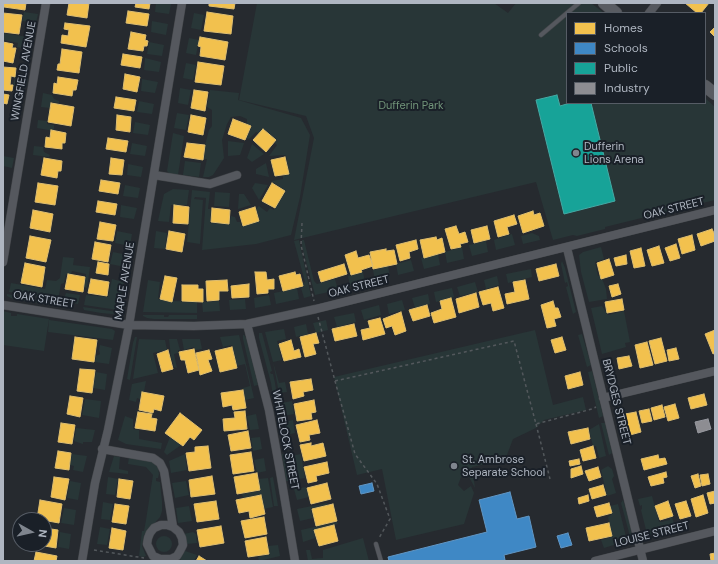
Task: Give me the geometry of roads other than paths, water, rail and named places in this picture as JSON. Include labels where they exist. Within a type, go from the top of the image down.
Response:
[{"type":"street","name":"WINGFIELD AVENUE","points":[[3,262],[46,3]]},
{"type":"street","name":"MAPLE AVENUE","points":[[82,561],[102,449],[108,430],[129,325],[182,3]]},
{"type":"street","points":[[604,3],[615,12]]},
{"type":"street","points":[[650,12],[657,3]]},
{"type":"street","points":[[706,87],[715,94]]},
{"type":"street","points":[[154,175],[210,184],[237,175]]},
{"type":"street","name":"OAK STREET","points":[[3,305],[129,325],[194,326],[247,324],[316,309],[567,248],[715,210]]},
{"type":"street","name":"BRYDGES STREET","points":[[567,248],[640,550],[644,561]]},
{"type":"street","name":"WHITELOCK STREET","points":[[247,324],[267,401],[294,561]]},
{"type":"street","points":[[603,398],[715,371]]},
{"type":"street","points":[[102,449],[153,458],[160,463],[164,471],[173,527],[180,532],[182,538],[182,545],[177,556],[171,559],[160,560],[153,556],[147,544],[148,538],[154,528],[161,525],[173,527]]},
{"type":"street","name":"LOUISE STREET","points":[[595,561],[715,531]]},
{"type":"lane","points":[[568,12],[579,3]]},
{"type":"lane","points":[[540,35],[566,14]]},
{"type":"lane","points":[[376,544],[381,561]]},
{"type":"place","name":"Dufferin Lions Arena","points":[[576,153]]},
{"type":"place","name":"St. Ambrose Separate School","points":[[454,466]]},
{"type":"park label","name":"Dufferin Park","points":[[411,106]]}]
